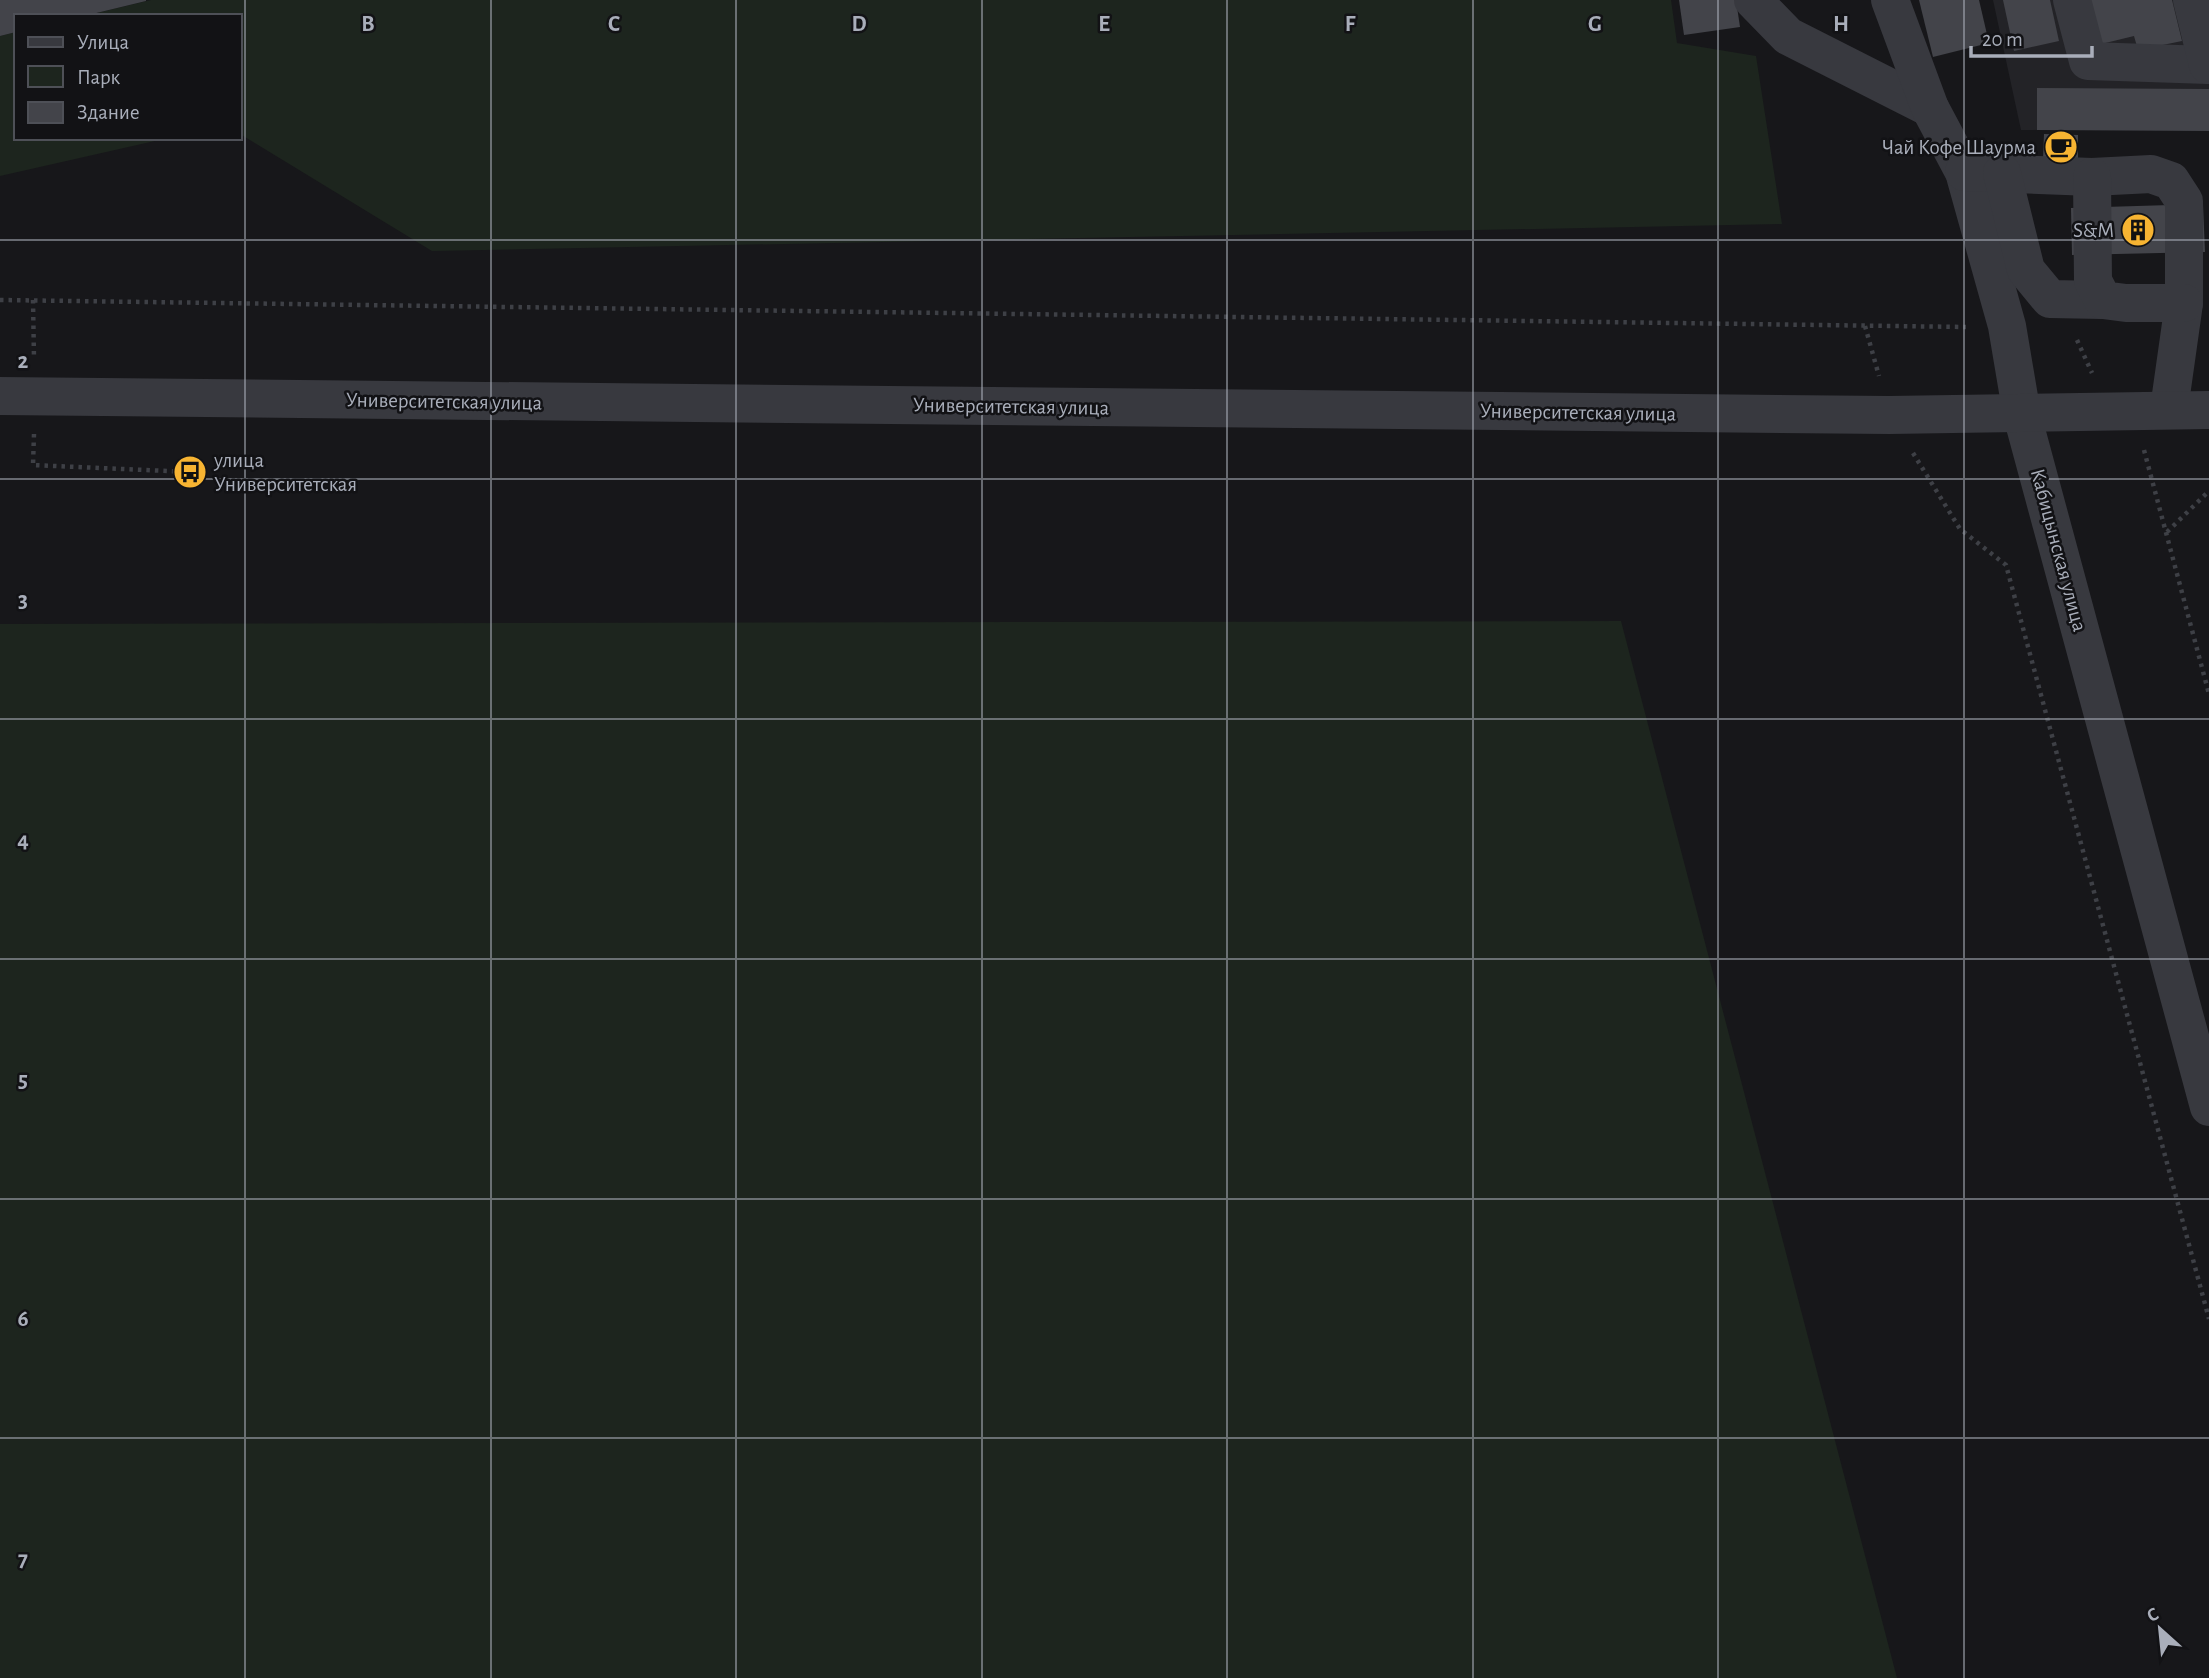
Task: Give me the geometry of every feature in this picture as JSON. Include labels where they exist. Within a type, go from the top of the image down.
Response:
[{"type":"street","points":[[1753,0],[1788,36],[1930,108]]},
{"type":"street","name":"Кабицынская улица","points":[[1891,0],[1930,108],[1964,172],[2007,326],[2022,415],[2209,1107]]},
{"type":"street","points":[[2072,0],[2088,61],[2208,65],[2192,0]]},
{"type":"street","points":[[1964,172],[2092,177],[2151,174],[2171,181],[2184,201],[2184,303],[2169,409]]},
{"type":"street","points":[[2002,173],[2026,271],[2050,299],[2184,303]]},
{"type":"street","points":[[2092,177],[2093,281],[2103,300]]},
{"type":"street","name":"Университетская улица","points":[[0,396],[1889,415],[2209,410]]},
{"type":"path","points":[[0,300],[2007,326]]},
{"type":"path","points":[[1865,326],[1889,415],[1959,529],[2006,565],[2209,1319]]},
{"type":"path","points":[[2073,330],[2091,372],[2121,411],[2147,455],[2209,694]]},
{"type":"path","points":[[2166,533],[2209,491]]},
{"type":"shaded area","points":[[1993,0],[2209,0],[2209,129],[2021,130]]},
{"type":"green space","points":[[151,0],[1671,0],[1677,43],[1756,56],[1782,224],[432,251],[242,135],[242,14],[92,14]]},
{"type":"green space","points":[[14,32],[14,140],[159,140],[0,176],[0,36]]},
{"type":"green space","points":[[1621,621],[1897,1678],[0,1678],[0,624]]},
{"type":"building","points":[[0,0],[146,0],[92,14],[14,14],[14,32],[0,36]]},
{"type":"building","points":[[1679,0],[1736,0],[1740,27],[1684,35]]},
{"type":"building","points":[[1919,0],[1979,0],[1989,43],[1933,57]]},
{"type":"building","points":[[2003,0],[2050,0],[2059,41],[2014,51]]},
{"type":"building","points":[[2083,0],[2172,0],[2182,41],[2138,50],[2134,36],[2093,46]]},
{"type":"building","points":[[2037,88],[2209,89],[2209,131],[2037,130]]},
{"type":"building","name":"Чай Кофе Шаурма","points":[[2044,134],[2078,135],[2078,160],[2043,159]]},
{"type":"building","name":"S&M","points":[[2203,204],[2205,252],[2072,255],[2071,208]]},
{"type":"place","name":"Чай Кофе Шаурма","points":[[2061,147]]},
{"type":"place","name":"S&M","points":[[2138,230]]},
{"type":"place","name":"улица Университетская","points":[[190,472]]}]
